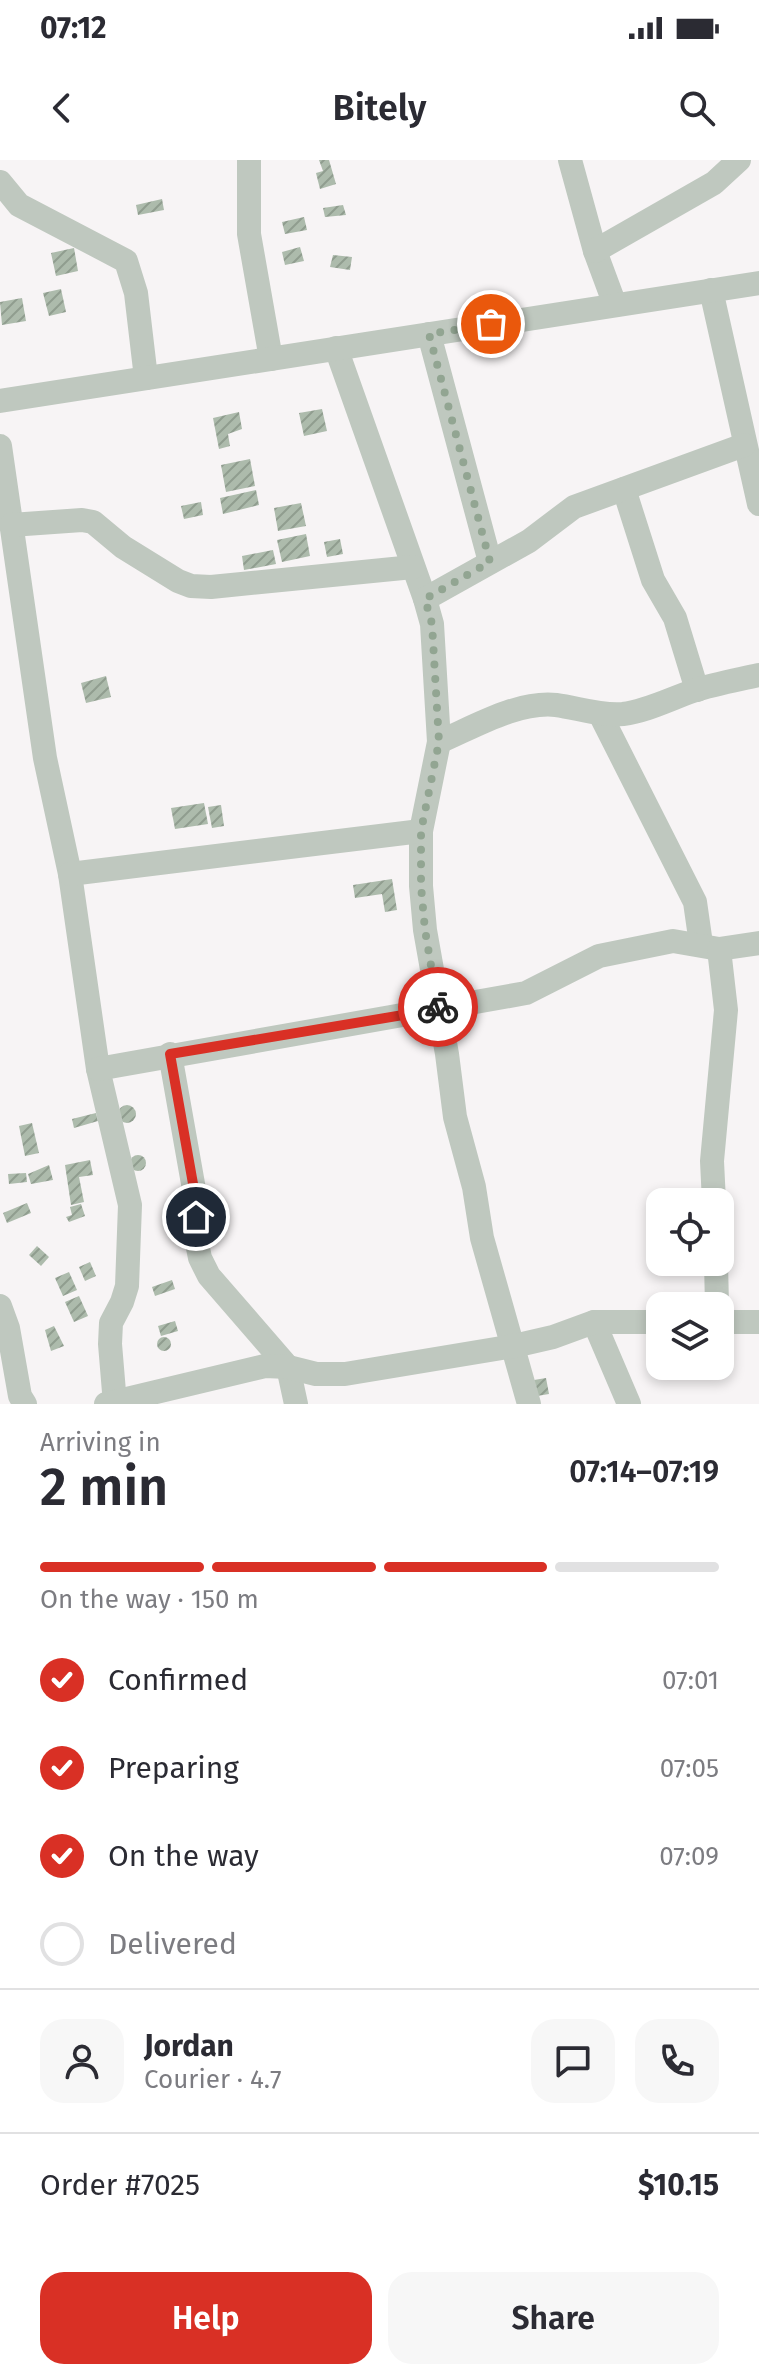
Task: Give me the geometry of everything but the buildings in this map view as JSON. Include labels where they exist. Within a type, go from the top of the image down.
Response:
[{"type":"street","points":[[249,160],[249,234],[271,359]]},
{"type":"street","points":[[570,160],[595,251],[615,305]]},
{"type":"street","points":[[595,251],[714,183],[739,160]]},
{"type":"street","points":[[0,182],[19,205],[126,261],[136,293],[146,378]]},
{"type":"street","points":[[0,401],[759,283]]},
{"type":"street","points":[[711,290],[759,504]]},
{"type":"street","points":[[429,334],[490,562]]},
{"type":"street","points":[[336,348],[432,624],[439,742],[421,831],[425,930],[455,1117],[474,1187],[482,1238],[529,1404]]},
{"type":"street","points":[[425,599],[529,541],[574,507],[744,445]]},
{"type":"street","points":[[0,446],[45,758],[70,874],[98,1069],[130,1205],[127,1286],[111,1323],[112,1403],[265,1366],[288,1367],[316,1374],[345,1374],[514,1346],[553,1337],[594,1322],[646,1322]]},
{"type":"street","points":[[624,489],[653,580],[675,618],[697,690]]},
{"type":"street","points":[[11,525],[93,522],[123,547],[191,586],[211,587],[413,567]]},
{"type":"street","points":[[439,742],[532,706],[554,705],[600,714],[624,714],[697,690],[759,675]]},
{"type":"street","points":[[600,714],[695,902],[726,1010],[712,1161],[713,1188]]},
{"type":"street","points":[[70,874],[421,831]]},
{"type":"street","points":[[98,1069],[526,993],[599,956],[673,941],[710,946],[759,943]]},
{"type":"street","points":[[170,1054],[195,1195],[196,1238],[200,1258],[209,1276],[288,1367],[296,1404]]},
{"type":"street","points":[[0,1306],[8,1328],[15,1399]]},
{"type":"street","points":[[594,1322],[629,1404]]},
{"type":"street","points":[[734,1322],[759,1322]]},
{"type":"way so far","points":[[438,1007],[421,886],[421,831],[439,742],[432,624],[425,599],[490,562],[429,334],[491,324]]},
{"type":"route","points":[[196,1217],[195,1195],[170,1054],[438,1007]]}]
